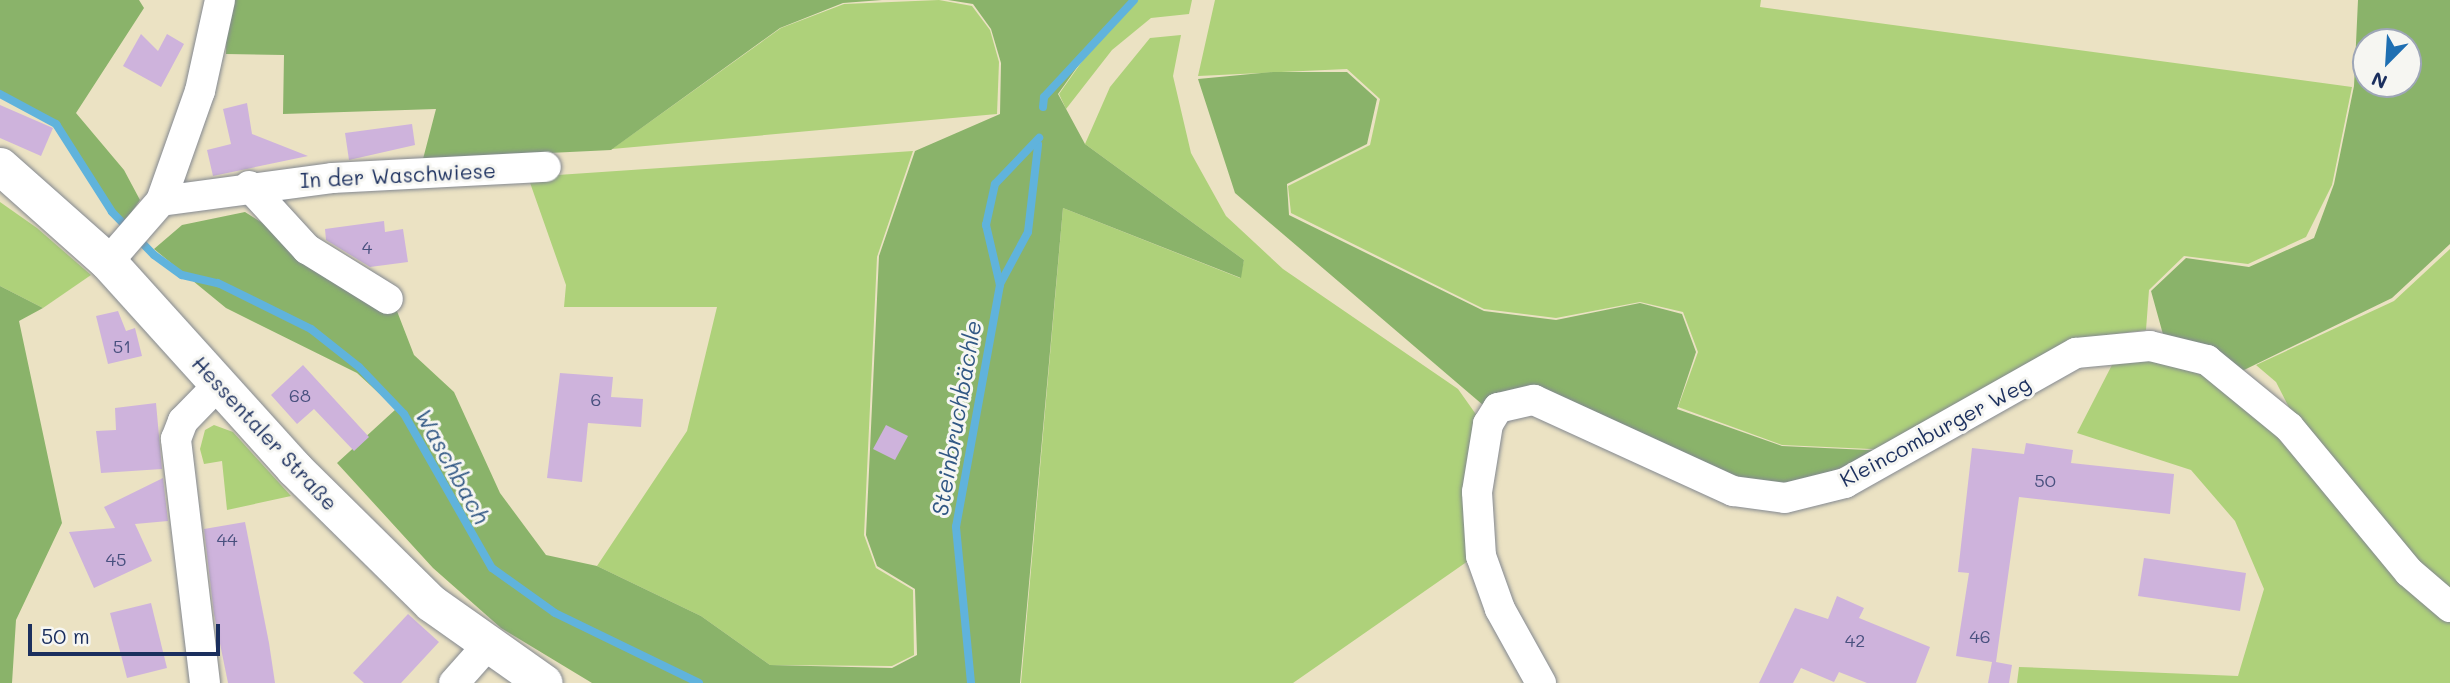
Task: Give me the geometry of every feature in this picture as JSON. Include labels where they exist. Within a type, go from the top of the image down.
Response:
[{"type":"main road","name":"Hessentaler Straße","points":[[0,166],[108,262],[217,386],[431,603],[486,647],[544,683]]},
{"type":"street","points":[[108,262],[161,201],[204,79],[220,0]]},
{"type":"street","name":"In der Waschwiese","points":[[161,201],[250,186],[546,167]]},
{"type":"street","points":[[250,186],[306,249],[388,299]]},
{"type":"street","name":"Kleincomburger Weg","points":[[1541,683],[1500,609],[1481,556],[1477,492],[1488,424],[1498,408],[1521,399],[1546,403],[1733,491],[1785,498],[1845,483],[2076,353],[2150,346],[2207,360],[2289,427],[2409,572],[2450,607]]},
{"type":"street","points":[[205,683],[176,439],[183,421],[217,386]]},
{"type":"street","points":[[454,683],[486,647]]},
{"type":"green space","points":[[0,0],[139,0],[144,8],[76,113],[124,170],[140,200],[122,226],[51,123],[0,96]]},
{"type":"green space","points":[[227,0],[882,0],[843,3],[780,28],[611,150],[423,159],[436,109],[283,114],[284,55],[226,54]]},
{"type":"green space","points":[[939,0],[972,6],[990,30],[999,62],[997,114],[612,149],[781,28],[844,4]]},
{"type":"green space","points":[[948,0],[1136,0],[1100,35],[1058,94],[1085,144],[1244,260],[1241,278],[1063,208],[1020,683],[592,683],[501,628],[433,568],[337,463],[396,409],[357,373],[226,308],[154,249],[182,225],[245,212],[395,306],[414,355],[454,392],[500,493],[546,555],[597,566],[701,616],[770,665],[892,668],[917,655],[915,589],[877,566],[866,535],[879,256],[915,151],[1000,114],[1001,63],[991,29],[973,4]]},
{"type":"green space","points":[[1137,0],[1192,0],[1189,14],[1151,18],[1112,50],[1066,109],[1059,94],[1100,36]]},
{"type":"green space","points":[[1215,0],[1761,0],[1760,7],[2352,87],[2332,185],[2306,237],[2248,264],[2184,256],[2149,290],[2146,330],[2070,340],[1893,450],[1782,445],[1678,407],[1698,352],[1683,312],[1640,302],[1556,318],[1484,309],[1291,213],[1288,186],[1370,145],[1380,99],[1347,69],[1198,76]]},
{"type":"green space","points":[[2358,0],[2450,0],[2450,244],[2392,298],[2242,371],[2164,338],[2151,291],[2186,258],[2249,267],[2314,238],[2334,184],[2352,96],[2352,98],[2422,98],[2422,28],[2357,28]]},
{"type":"green space","points":[[1181,35],[1173,76],[1191,153],[1226,216],[1283,269],[1458,389],[1480,420],[1468,561],[1293,683],[1021,683],[1063,208],[1240,278],[1244,260],[1085,144],[1110,87],[1150,38]]},
{"type":"green space","points":[[1273,72],[1347,72],[1377,99],[1367,144],[1287,184],[1289,215],[1484,311],[1556,320],[1640,303],[1682,314],[1696,352],[1677,409],[1782,446],[1889,451],[1784,488],[1729,479],[1545,394],[1490,411],[1235,193],[1198,79]]},
{"type":"green space","points":[[913,151],[877,257],[864,535],[876,568],[913,590],[914,655],[892,666],[770,665],[701,616],[597,566],[687,431],[717,307],[564,307],[566,285],[528,177]]},
{"type":"green space","points":[[0,202],[37,228],[91,275],[43,308],[0,286]]},
{"type":"green space","points":[[2450,249],[2450,598],[2302,433],[2276,382],[2256,365],[2394,301]]},
{"type":"green space","points":[[0,286],[43,308],[19,321],[62,523],[16,620],[12,683],[0,683]]},
{"type":"green space","points":[[2161,360],[2214,379],[2263,421],[2402,580],[2450,621],[2450,683],[2017,683],[2019,667],[2238,676],[2264,589],[2235,521],[2191,470],[2077,433],[2114,361]]},
{"type":"green space","points":[[214,425],[233,432],[291,496],[227,510],[222,461],[204,464],[200,449],[205,430]]},
{"type":"building","points":[[141,34],[158,51],[167,34],[184,44],[161,87],[123,66]]},
{"type":"building","points":[[247,103],[252,134],[308,156],[213,176],[207,150],[231,144],[223,109]]},
{"type":"building","points":[[0,105],[53,128],[41,156],[0,138]]},
{"type":"building","points":[[412,124],[415,145],[349,160],[345,133]]},
{"type":"building","points":[[384,221],[385,232],[403,229],[408,262],[370,267],[326,240],[325,229]]},
{"type":"building","points":[[118,311],[126,331],[135,328],[142,356],[108,364],[96,316]]},
{"type":"building","points":[[303,365],[369,437],[354,451],[314,409],[297,424],[271,395]]},
{"type":"building","points":[[560,373],[613,377],[611,397],[643,399],[641,427],[588,423],[582,482],[547,478]]},
{"type":"building","points":[[156,403],[162,469],[101,473],[96,431],[116,430],[115,408]]},
{"type":"building","points":[[886,425],[908,436],[895,460],[873,449]]},
{"type":"building","points":[[2026,443],[2073,450],[2071,463],[2174,474],[2170,514],[2019,497],[1996,662],[2012,665],[2009,683],[1988,683],[1992,662],[1956,656],[1969,573],[1958,572],[1972,448],[2024,454]]},
{"type":"building","points":[[163,478],[168,521],[135,524],[152,561],[94,588],[69,532],[115,528],[104,507]]},
{"type":"building","points":[[245,522],[275,683],[228,683],[214,614],[204,529]]},
{"type":"building","points":[[2144,558],[2246,573],[2240,611],[2138,596]]},
{"type":"building","points":[[1837,596],[1864,608],[1859,618],[1930,647],[1916,683],[1867,683],[1839,672],[1834,682],[1801,668],[1793,683],[1759,683],[1795,608],[1828,619]]},
{"type":"building","points":[[151,603],[167,668],[127,678],[110,613]]},
{"type":"building","points":[[408,614],[439,642],[401,683],[364,683],[353,673]]},
{"type":"waterway","name":"Steinbruchbächle","points":[[1043,107],[1044,97],[1134,0]]},
{"type":"waterway","name":"Waschbach","points":[[0,94],[56,124],[112,212],[154,255],[182,275],[218,283],[311,329],[359,367],[404,414],[492,568],[555,613],[699,683]]},
{"type":"waterway","name":"Steinbruchbächle","points":[[971,683],[956,527],[1000,285],[986,225],[995,184],[1039,138]]},
{"type":"waterway","name":"Steinbruchbächle","points":[[1000,284],[1028,232],[1038,145]]}]
